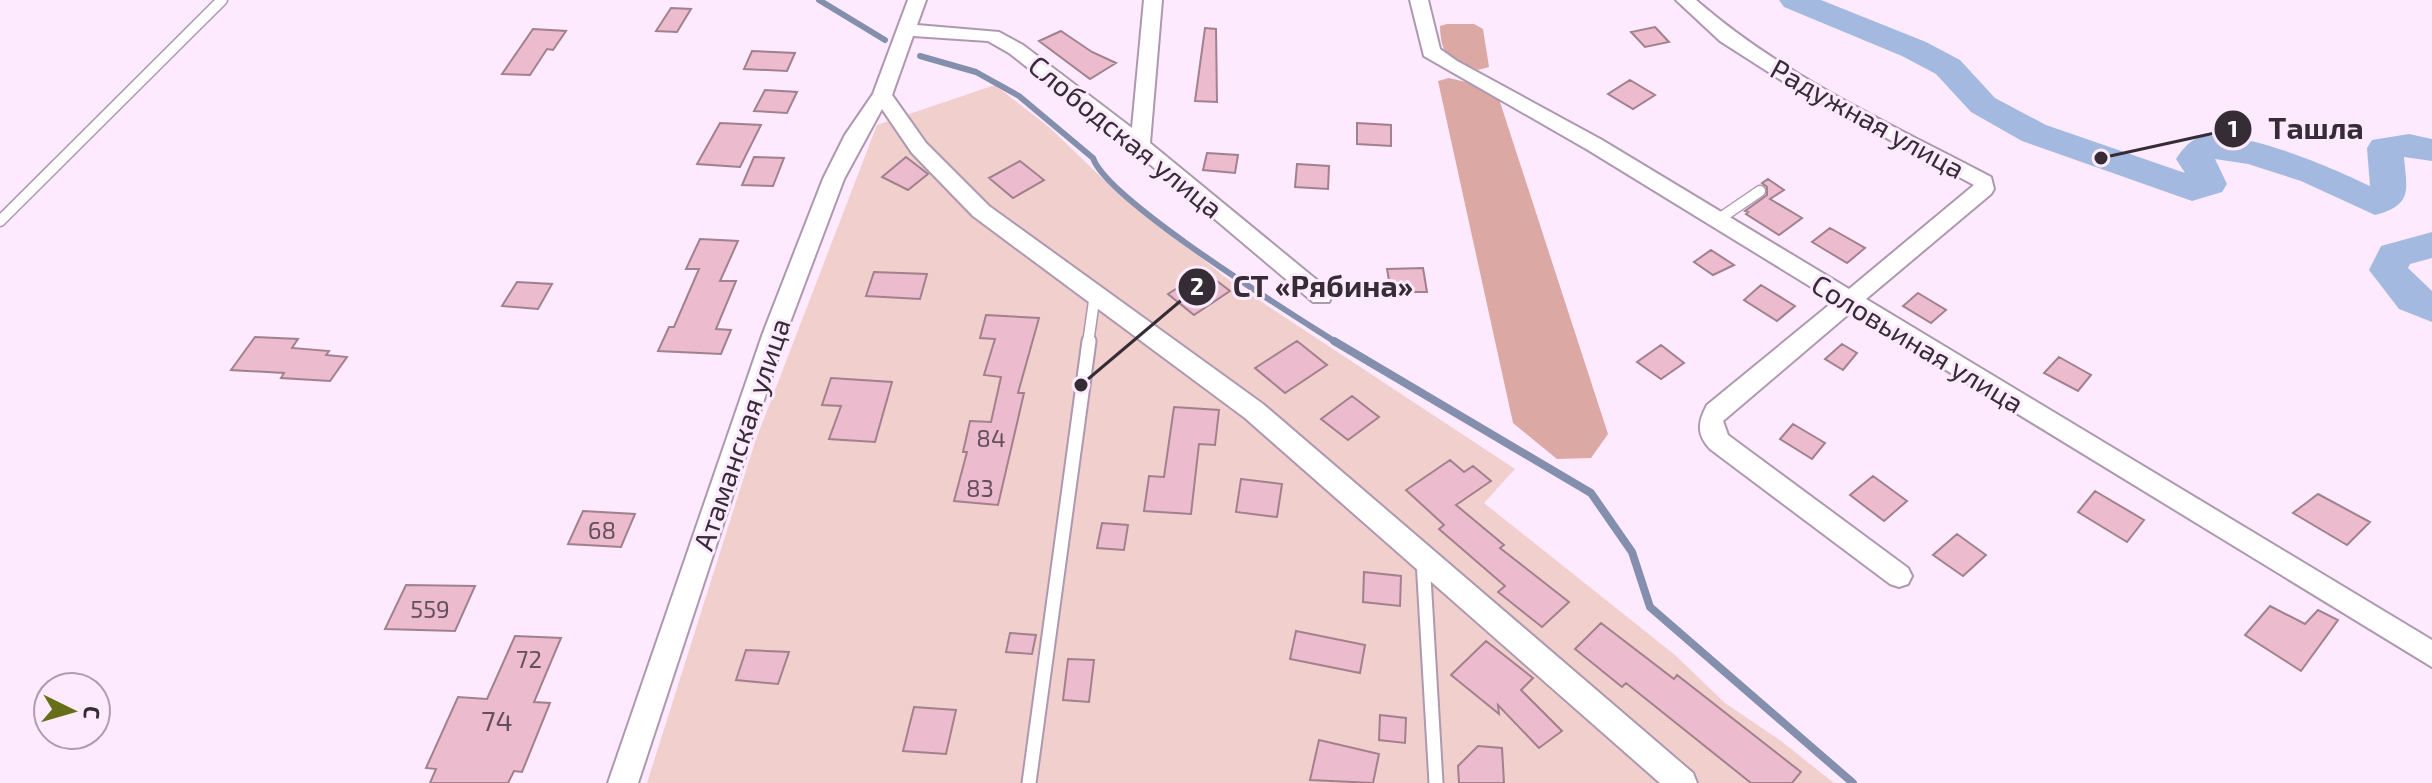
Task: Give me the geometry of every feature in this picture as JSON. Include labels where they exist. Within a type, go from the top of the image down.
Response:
[{"type":"street","points":[[907,30],[917,0]]},
{"type":"street","points":[[1140,145],[1153,0]]},
{"type":"street","name":"Радужная улица","points":[[1685,0],[1727,37],[1802,85],[1984,182],[1984,189],[1851,301]]},
{"type":"street","name":"Соловьиная улица","points":[[1422,9],[1431,52],[1595,145],[2432,655]]},
{"type":"street","name":"Атаманская улица","points":[[623,783],[776,328],[834,180],[863,119],[882,95],[907,30]]},
{"type":"street","name":"Слободская улица","points":[[907,30],[992,36],[1016,49],[1140,145],[1321,296]]},
{"type":"street","points":[[882,95],[919,148],[981,211],[1254,411],[1682,783]]},
{"type":"street","points":[[1851,301],[1716,412],[1711,429],[1719,442],[1899,576]]},
{"type":"lane","points":[[0,221],[222,0]]},
{"type":"lane","points":[[1716,221],[1760,191]]},
{"type":"lane","points":[[1029,783],[1095,294]]},
{"type":"lane","points":[[1423,557],[1436,783]]},
{"type":"shaded area","points":[[1474,24],[1483,29],[1489,67],[1478,70],[1449,56],[1443,45],[1440,26]]},
{"type":"shaded area","points":[[1449,78],[1470,83],[1499,99],[1608,434],[1591,458],[1557,459],[1513,423],[1438,81]]},
{"type":"shaded area","points":[[995,85],[1050,128],[1103,179],[1230,281],[1515,469],[1484,503],[1675,655],[1725,703],[1781,741],[1834,783],[647,783],[755,442],[877,125]]},
{"type":"building","points":[[671,8],[691,9],[677,32],[656,31]]},
{"type":"building","points":[[1655,27],[1669,42],[1645,47],[1631,32]]},
{"type":"building","points":[[1205,28],[1216,29],[1217,102],[1195,101]]},
{"type":"building","points":[[533,29],[566,31],[553,50],[547,49],[530,75],[502,74]]},
{"type":"building","points":[[1061,31],[1092,52],[1116,63],[1090,79],[1039,41]]},
{"type":"building","points":[[752,51],[795,53],[787,71],[744,69]]},
{"type":"building","points":[[1630,80],[1655,95],[1633,109],[1608,94]]},
{"type":"building","points":[[765,90],[797,92],[787,113],[754,111]]},
{"type":"building","points":[[720,123],[761,125],[740,167],[697,164]]},
{"type":"building","points":[[1357,123],[1391,125],[1391,146],[1357,144]]},
{"type":"building","points":[[1207,153],[1238,155],[1235,173],[1203,170]]},
{"type":"building","points":[[754,157],[784,158],[773,186],[742,185]]},
{"type":"building","points":[[906,157],[928,174],[908,190],[882,177]]},
{"type":"building","points":[[1020,161],[1044,180],[1013,198],[989,178]]},
{"type":"building","points":[[1297,164],[1329,166],[1328,189],[1295,187]]},
{"type":"building","points":[[1768,179],[1784,190],[1770,199],[1802,218],[1779,235],[1745,211],[1767,195],[1767,187],[1762,183]]},
{"type":"building","points":[[1830,228],[1865,248],[1847,263],[1812,242]]},
{"type":"building","points":[[700,239],[738,241],[720,281],[736,281],[716,329],[731,330],[721,354],[658,351],[669,327],[674,327],[699,269],[686,269]]},
{"type":"building","points":[[1711,250],[1734,265],[1713,275],[1694,262]]},
{"type":"building","points":[[1423,268],[1427,292],[1391,292],[1387,269]]},
{"type":"building","points":[[1204,271],[1230,291],[1194,315],[1168,294]]},
{"type":"building","points":[[874,272],[927,274],[920,299],[866,296]]},
{"type":"building","points":[[517,282],[552,284],[538,309],[502,306]]},
{"type":"building","points":[[1761,285],[1795,306],[1777,321],[1744,300]]},
{"type":"building","points":[[1918,293],[1946,310],[1931,323],[1903,306]]},
{"type":"building","points":[[986,315],[1039,318],[1018,393],[1024,393],[998,505],[954,501],[967,452],[963,452],[970,421],[991,422],[1001,377],[984,375],[995,339],[980,338]]},
{"type":"building","points":[[255,337],[298,339],[292,348],[329,351],[326,355],[347,357],[330,381],[281,378],[284,373],[231,370]]},
{"type":"building","points":[[1297,341],[1327,365],[1285,393],[1255,368]]},
{"type":"building","points":[[1842,344],[1857,353],[1843,370],[1825,359]]},
{"type":"building","points":[[1661,345],[1684,363],[1661,379],[1637,362]]},
{"type":"building","points":[[2059,357],[2091,375],[2078,391],[2044,373]]},
{"type":"building","points":[[831,378],[892,382],[875,442],[829,439],[841,406],[822,405]]},
{"type":"building","points":[[1352,396],[1379,417],[1348,440],[1321,419]]},
{"type":"building","points":[[1174,407],[1219,410],[1215,445],[1199,444],[1191,514],[1144,511],[1149,476],[1164,477]]},
{"type":"building","points":[[1793,424],[1825,443],[1812,459],[1780,439]]},
{"type":"building","points":[[1450,460],[1464,472],[1473,466],[1491,481],[1456,505],[1504,545],[1500,548],[1569,602],[1542,627],[1498,592],[1505,586],[1439,529],[1444,525],[1406,490]]},
{"type":"building","points":[[1873,476],[1907,501],[1884,521],[1850,495]]},
{"type":"building","points":[[1241,479],[1282,484],[1277,517],[1236,512]]},
{"type":"building","points":[[2095,491],[2144,520],[2127,542],[2078,512]]},
{"type":"building","points":[[2318,494],[2370,522],[2347,545],[2293,513]]},
{"type":"building","points":[[583,511],[635,514],[621,547],[568,544]]},
{"type":"building","points":[[1102,523],[1128,525],[1124,550],[1097,548]]},
{"type":"building","points":[[1957,534],[1986,555],[1963,576],[1933,555]]},
{"type":"building","points":[[1364,572],[1401,576],[1400,606],[1363,602]]},
{"type":"building","points":[[406,585],[475,586],[455,631],[385,629]]},
{"type":"building","points":[[2270,606],[2305,624],[2318,610],[2338,620],[2301,671],[2245,635]]},
{"type":"building","points":[[1601,623],[1674,679],[1677,675],[1801,772],[1792,783],[1751,783],[1626,683],[1622,687],[1575,649]]},
{"type":"building","points":[[1296,631],[1365,645],[1360,673],[1290,659]]},
{"type":"building","points":[[1010,633],[1036,635],[1032,654],[1006,652]]},
{"type":"building","points":[[515,636],[561,638],[534,702],[550,703],[522,772],[514,771],[508,783],[430,783],[436,769],[426,768],[458,697],[487,699]]},
{"type":"building","points":[[1486,641],[1533,678],[1521,690],[1562,731],[1539,748],[1498,705],[1499,714],[1451,675]]},
{"type":"building","points":[[746,650],[789,652],[778,684],[736,680]]},
{"type":"building","points":[[1068,659],[1094,660],[1089,702],[1063,700]]},
{"type":"building","points":[[914,707],[956,710],[946,754],[903,751]]},
{"type":"building","points":[[1380,715],[1406,718],[1405,743],[1379,740]]},
{"type":"building","points":[[1319,740],[1379,754],[1373,783],[1310,780]]},
{"type":"building","points":[[1478,746],[1502,748],[1504,783],[1459,783],[1458,766]]},
{"type":"waterway","points":[[819,0],[885,40]]},
{"type":"waterway","points":[[1795,0],[1914,49],[1948,67],[1983,105],[2034,133],[2192,189],[2209,184],[2194,159],[2207,147],[2252,153],[2314,173],[2375,203],[2389,194],[2385,148],[2409,145],[2432,150]]},
{"type":"waterway","points":[[920,56],[976,72],[1019,96],[1093,158],[1106,177],[1164,227],[1337,343]]},
{"type":"waterway","points":[[2432,245],[2395,255],[2388,270],[2413,299],[2432,308]]},
{"type":"waterway","points":[[1334,341],[1591,493],[1632,552],[1650,607],[1853,783]]},
{"type":"place","name":"Ташла","points":[[2101,158]]},
{"type":"place","name":"СТ «Рябина»","points":[[1081,385]]}]
